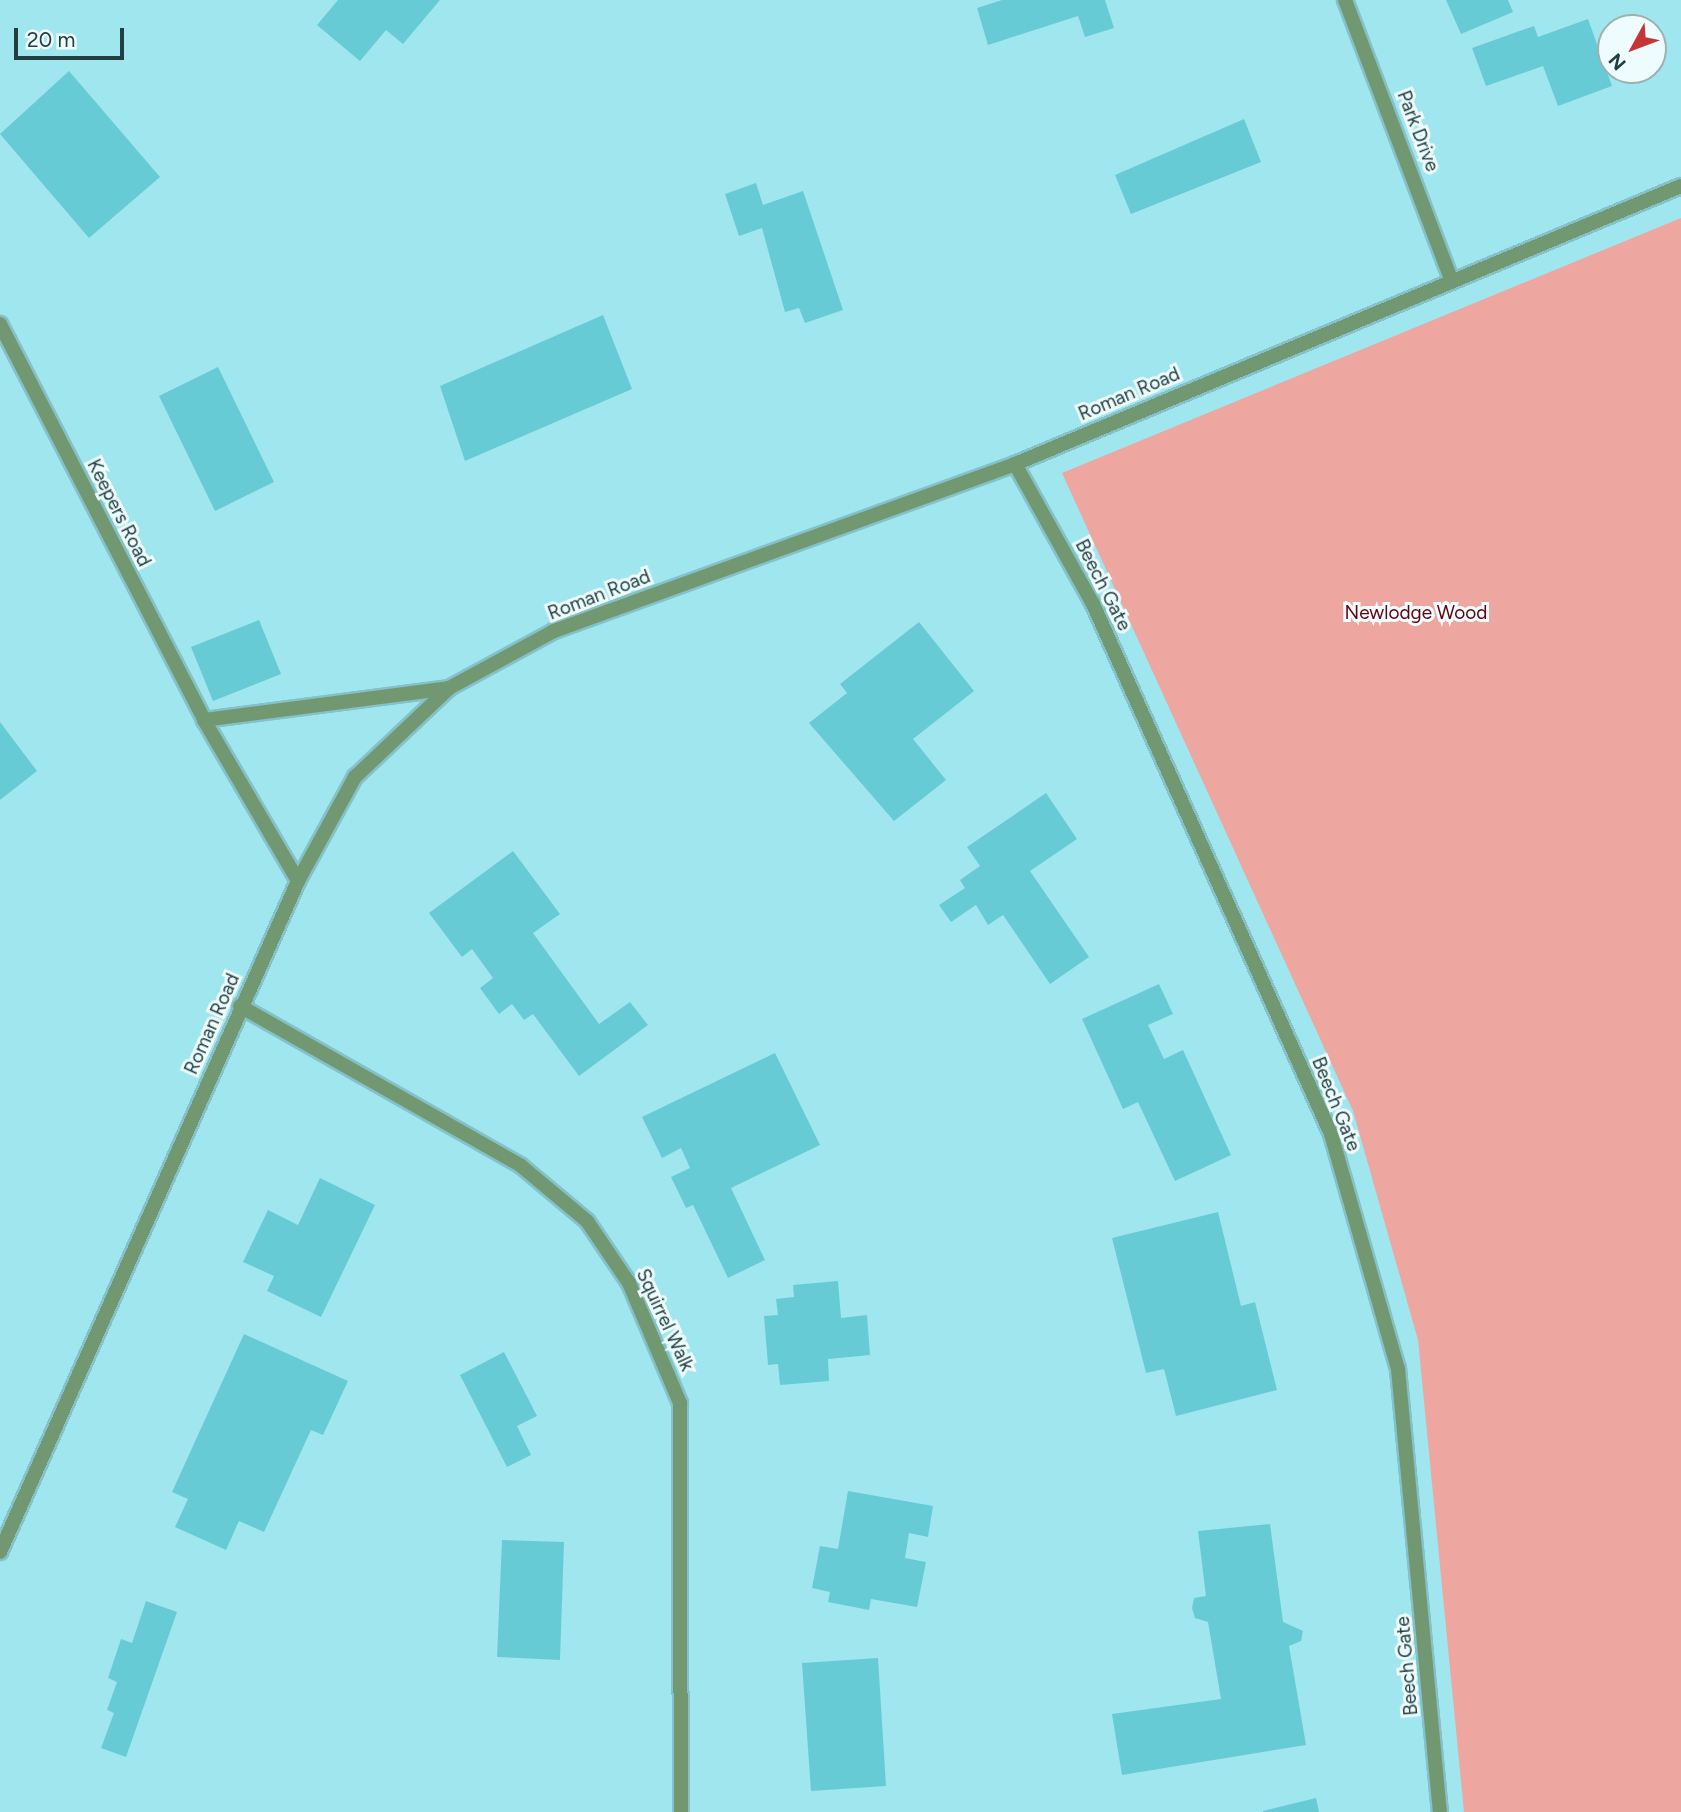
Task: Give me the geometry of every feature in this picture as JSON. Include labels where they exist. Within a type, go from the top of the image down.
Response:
[{"type":"street","name":"Park Drive","points":[[1345,0],[1451,279]]},
{"type":"street","name":"Roman Road","points":[[0,1552],[240,1006],[298,881],[355,777],[449,688],[554,631],[1015,464],[1451,279],[1681,186]]},
{"type":"street","name":"Keepers Road","points":[[0,324],[204,720],[298,881]]},
{"type":"street","name":"Beech Gate","points":[[1015,464],[1093,604],[1331,1134],[1398,1369],[1440,1812]]},
{"type":"street","points":[[204,720],[449,688]]},
{"type":"street","name":"Squirrel Walk","points":[[240,1006],[520,1165],[587,1221],[629,1283],[680,1403],[681,1812]]},
{"type":"green space","name":"Newlodge Wood","points":[[1681,218],[1681,1812],[1464,1812],[1418,1340],[1353,1111],[1062,473]]},
{"type":"building","points":[[338,0],[440,0],[403,44],[386,30],[360,61],[317,25]]},
{"type":"building","points":[[1002,0],[1105,0],[1114,28],[1085,37],[1078,16],[988,45],[977,8]]},
{"type":"building","points":[[1446,0],[1508,0],[1513,12],[1461,34]]},
{"type":"building","points":[[1588,19],[1597,44],[1597,84],[1612,86],[1558,106],[1543,66],[1486,86],[1472,48],[1534,26],[1538,37]]},
{"type":"building","points":[[69,71],[160,177],[89,238],[0,134]]},
{"type":"building","points":[[1244,119],[1261,162],[1131,214],[1115,175]]},
{"type":"building","points":[[756,183],[763,205],[803,191],[843,310],[805,323],[799,308],[785,312],[762,228],[739,236],[725,194]]},
{"type":"building","points":[[603,315],[632,389],[465,461],[440,386]]},
{"type":"building","points":[[218,367],[274,482],[215,511],[159,396]]},
{"type":"building","points":[[259,620],[281,674],[213,701],[191,647]]},
{"type":"building","points":[[919,622],[974,691],[913,739],[946,780],[894,821],[809,723],[847,693],[840,684]]},
{"type":"building","points":[[0,722],[37,771],[0,800]]},
{"type":"building","points":[[1046,793],[1077,839],[1030,871],[1089,957],[1050,984],[1003,915],[988,925],[976,905],[951,922],[939,905],[965,888],[960,880],[980,866],[967,847]]},
{"type":"building","points":[[513,851],[560,914],[533,933],[599,1024],[630,1002],[648,1025],[579,1076],[533,1014],[524,1020],[512,1004],[499,1014],[480,988],[493,978],[472,949],[462,957],[429,913]]},
{"type":"building","points":[[1159,984],[1173,1014],[1148,1025],[1164,1059],[1183,1050],[1231,1155],[1175,1181],[1138,1102],[1123,1109],[1082,1019]]},
{"type":"building","points":[[775,1053],[820,1145],[731,1188],[765,1260],[728,1278],[693,1205],[686,1208],[671,1177],[690,1168],[681,1148],[662,1158],[642,1117]]},
{"type":"building","points":[[320,1178],[375,1205],[321,1317],[267,1291],[274,1276],[243,1262],[268,1210],[298,1225]]},
{"type":"building","points":[[1218,1212],[1241,1306],[1255,1302],[1277,1390],[1176,1416],[1164,1369],[1146,1373],[1112,1238]]},
{"type":"building","points":[[838,1281],[841,1318],[867,1315],[870,1355],[828,1359],[829,1381],[780,1385],[778,1364],[768,1365],[764,1316],[778,1315],[776,1299],[794,1297],[793,1285]]},
{"type":"building","points":[[244,1334],[348,1381],[323,1435],[311,1430],[264,1532],[239,1521],[226,1550],[175,1527],[188,1499],[172,1492]]},
{"type":"building","points":[[504,1352],[537,1416],[517,1426],[531,1455],[507,1467],[460,1375]]},
{"type":"building","points":[[848,1491],[933,1506],[928,1537],[909,1533],[905,1558],[926,1562],[917,1607],[871,1599],[869,1610],[828,1602],[830,1592],[812,1588],[820,1546],[838,1549]]},
{"type":"building","points":[[1270,1524],[1283,1622],[1303,1631],[1301,1641],[1289,1646],[1306,1745],[1122,1775],[1112,1714],[1221,1699],[1208,1622],[1195,1618],[1192,1608],[1194,1598],[1206,1596],[1198,1531]]},
{"type":"building","points":[[502,1540],[564,1542],[560,1660],[497,1657]]},
{"type":"building","points":[[146,1601],[177,1612],[126,1757],[101,1748],[114,1713],[107,1710],[117,1682],[108,1678],[121,1639],[132,1643]]},
{"type":"building","points":[[878,1658],[886,1786],[811,1791],[802,1663]]},
{"type":"building","points":[[1316,1798],[1319,1812],[1263,1812],[1263,1811]]}]
